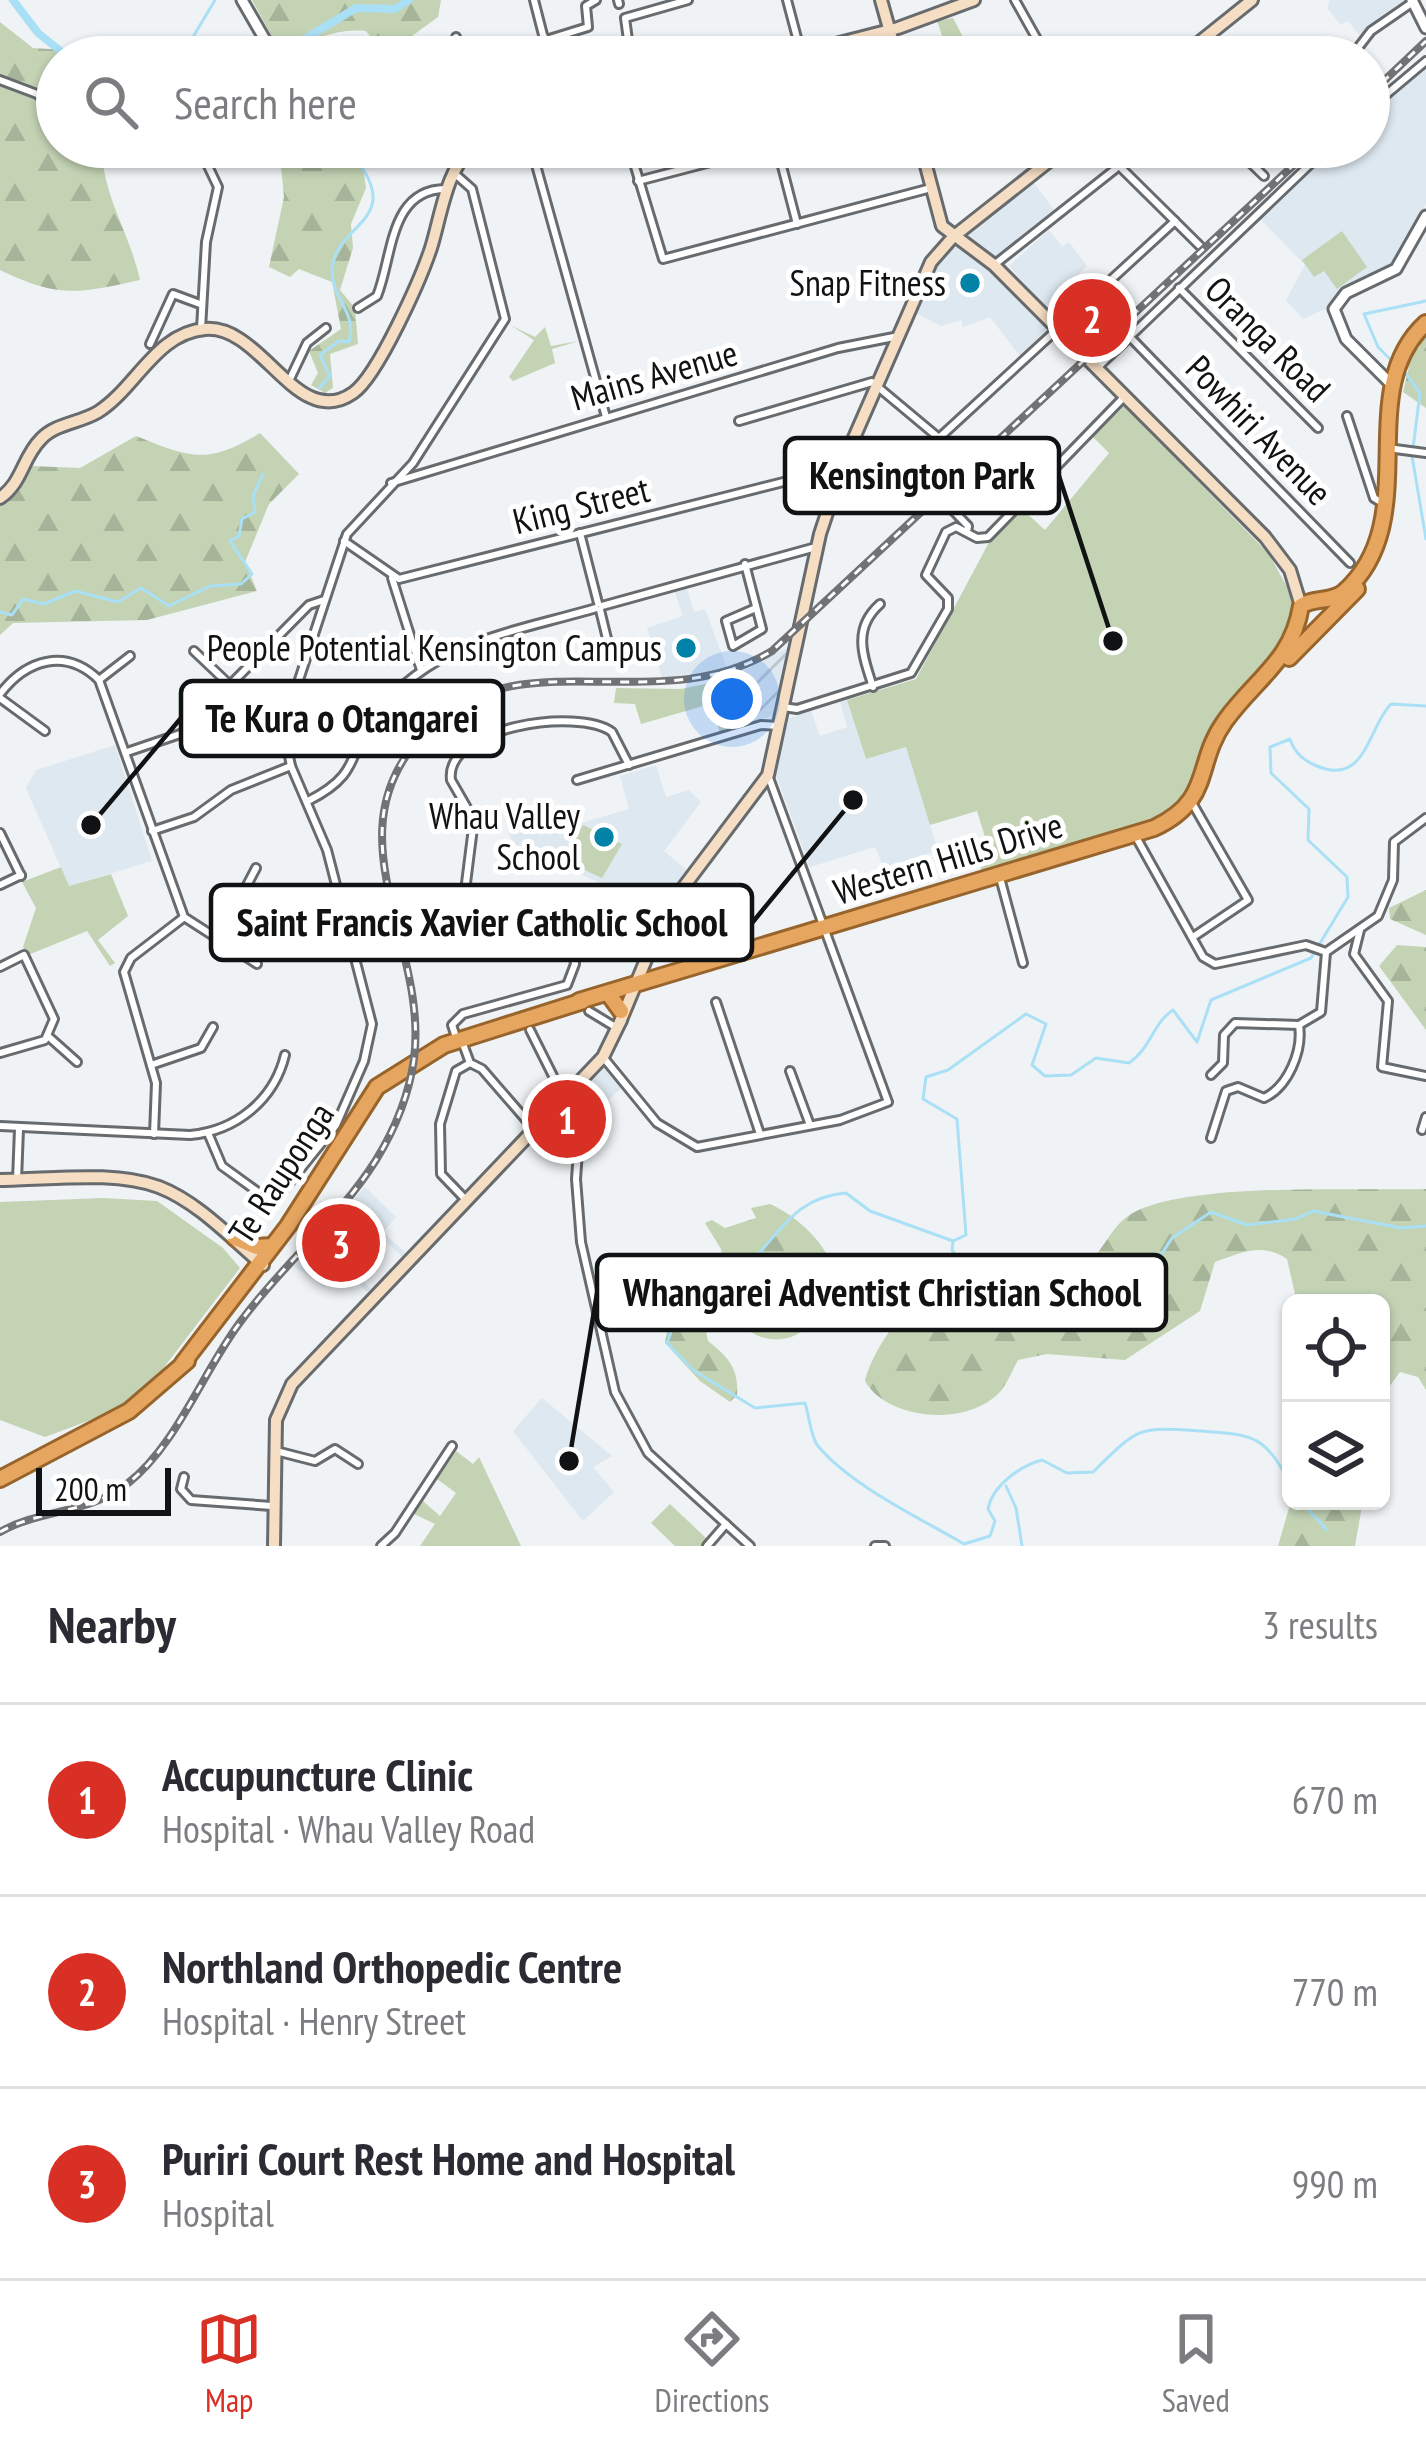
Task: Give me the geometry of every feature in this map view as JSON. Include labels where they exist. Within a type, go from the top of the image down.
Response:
[{"type":"highway","points":[[1263,681],[1357,590],[1393,520],[1401,449],[1396,371],[1426,327]]},
{"type":"highway","points":[[1191,801],[1220,728],[1263,681],[1312,611],[1351,585],[1381,539],[1401,449]]},
{"type":"highway","points":[[1312,611],[1357,590]]},
{"type":"highway","points":[[1303,645],[1312,611]]},
{"type":"highway","name":"Western Hills Drive","points":[[584,1006],[636,984],[653,962],[730,956],[1135,834],[1166,822],[1191,801]]},
{"type":"highway","name":"Te Rauponga","points":[[183,1364],[336,1164],[373,1098],[456,1037],[584,1006],[636,984],[730,956]]},
{"type":"highway","points":[[610,996],[619,1020]]},
{"type":"highway","points":[[234,1237],[257,1247],[262,1258]]},
{"type":"highway","name":"Te Rauponga","points":[[0,1479],[129,1412],[183,1364],[262,1258]]},
{"type":"main road","points":[[881,0],[893,36]]},
{"type":"main road","points":[[869,36],[974,0]]},
{"type":"main road","points":[[1206,36],[1249,1]]},
{"type":"main road","points":[[867,36],[881,27],[886,14]]},
{"type":"main road","points":[[0,499],[20,481],[46,434],[95,414],[166,345],[201,329],[245,340],[304,394],[328,401],[362,386],[429,254],[456,168]]},
{"type":"main road","points":[[653,962],[654,938],[674,902],[765,779],[816,547],[842,467],[938,251],[941,226],[926,168]]},
{"type":"main road","points":[[938,251],[1040,168]]},
{"type":"main road","points":[[941,226],[994,265],[1265,537],[1312,611]]},
{"type":"main road","points":[[274,1546],[273,1450],[278,1412],[304,1367],[603,1057],[636,984],[653,962],[674,902]]},
{"type":"main road","points":[[0,1180],[153,1185],[262,1258]]},
{"type":"street","points":[[242,0],[263,36]]},
{"type":"street","points":[[534,0],[545,36]]},
{"type":"street","points":[[559,36],[587,27],[586,6],[596,0]]},
{"type":"street","points":[[624,36],[623,20],[688,0]]},
{"type":"street","points":[[787,0],[797,36]]},
{"type":"street","points":[[1016,0],[1036,36]]},
{"type":"street","points":[[1367,36],[1417,6],[1426,28]]},
{"type":"street","points":[[1390,91],[1426,61]]},
{"type":"street","points":[[0,80],[36,93]]},
{"type":"street","points":[[201,329],[200,304],[218,187],[209,168]]},
{"type":"street","points":[[537,168],[605,417]]},
{"type":"street","points":[[635,168],[661,258],[931,188]]},
{"type":"street","points":[[638,181],[689,168]]},
{"type":"street","points":[[779,168],[797,224]]},
{"type":"street","points":[[994,265],[1118,168]]},
{"type":"street","points":[[1120,168],[1200,246]]},
{"type":"street","points":[[1256,168],[1264,176]]},
{"type":"street","points":[[1096,368],[1306,168]]},
{"type":"street","points":[[208,1133],[222,1166],[273,1203],[336,1124],[364,1061],[372,1024],[333,871],[291,766],[285,736],[290,707],[344,541],[388,483],[410,466],[506,316],[471,185],[454,173]]},
{"type":"street","points":[[358,308],[377,296],[401,215],[423,194],[448,189]]},
{"type":"street","points":[[1396,371],[1346,339],[1334,305],[1346,292],[1396,269],[1426,216]]},
{"type":"street","points":[[739,421],[871,382],[937,438],[1175,221]]},
{"type":"street","name":"Oranga Road","points":[[1179,288],[1318,428]]},
{"type":"street","points":[[150,344],[173,294],[200,304]]},
{"type":"street","points":[[289,381],[307,343],[326,328]]},
{"type":"street","name":"Mains Avenue","points":[[388,483],[838,347],[899,336]]},
{"type":"street","name":"Powhiri Avenue","points":[[1129,336],[1349,563]]},
{"type":"street","points":[[783,707],[797,710],[902,678],[918,664],[950,602],[926,575],[946,532],[956,527],[988,537],[1125,396]]},
{"type":"street","points":[[1347,416],[1362,449],[1374,498],[1388,504]]},
{"type":"street","points":[[1401,449],[1425,452]]},
{"type":"street","points":[[410,466],[422,473]]},
{"type":"street","name":"King Street","points":[[392,578],[842,467]]},
{"type":"street","points":[[945,502],[968,526],[967,532]]},
{"type":"street","points":[[580,533],[610,655]]},
{"type":"street","points":[[344,541],[392,578],[421,670]]},
{"type":"street","points":[[308,801],[341,783],[375,715],[421,670],[472,641],[816,547]]},
{"type":"street","points":[[745,564],[762,628],[734,646],[724,624],[756,608]]},
{"type":"street","points":[[230,685],[309,605],[324,600]]},
{"type":"street","points":[[873,686],[861,638],[867,617],[880,604]]},
{"type":"street","points":[[194,651],[230,685],[290,707]]},
{"type":"street","points":[[99,680],[130,656]]},
{"type":"street","points":[[45,731],[0,696],[21,671],[46,660],[74,663],[99,680],[184,917],[257,964]]},
{"type":"street","points":[[500,946],[465,903],[474,820],[452,780],[456,760],[480,740],[508,730],[577,720],[608,728],[629,765]]},
{"type":"street","points":[[577,780],[761,725],[779,726]]},
{"type":"street","points":[[127,752],[183,733]]},
{"type":"street","points":[[152,831],[194,818],[231,790],[291,766]]},
{"type":"street","points":[[603,1057],[657,1123],[691,1145],[851,1117],[889,1102],[779,802],[765,779]]},
{"type":"street","points":[[1191,801],[1247,904],[1193,937]]},
{"type":"street","points":[[1323,952],[1378,916],[1387,896],[1394,842],[1426,818]]},
{"type":"street","points":[[0,833],[22,875],[0,885]]},
{"type":"street","points":[[1135,834],[1209,963],[1310,945],[1323,952]]},
{"type":"street","points":[[218,941],[256,868]]},
{"type":"street","points":[[999,874],[1023,963]]},
{"type":"street","points":[[450,956],[478,923],[538,894],[640,940],[654,938]]},
{"type":"street","points":[[534,1129],[482,1069],[470,1063],[456,1037],[463,1014],[569,982],[575,964],[571,948],[584,914]]},
{"type":"street","points":[[154,1134],[151,1064],[124,972],[131,958],[184,917]]},
{"type":"street","points":[[1360,930],[1354,954],[1388,1001],[1382,1067],[1426,1076]]},
{"type":"street","points":[[640,940],[653,962]]},
{"type":"street","points":[[1211,1075],[1223,1063],[1224,1035],[1230,1028],[1242,1021],[1299,1025],[1323,1006],[1323,952]]},
{"type":"street","points":[[0,967],[24,955],[54,1019],[50,1037]]},
{"type":"street","points":[[510,989],[518,1001]]},
{"type":"street","points":[[716,1002],[747,1083],[760,1134]]},
{"type":"street","points":[[584,1006],[619,1020]]},
{"type":"street","points":[[1211,1138],[1226,1090],[1238,1087],[1264,1098],[1280,1087],[1301,1050],[1299,1025]]},
{"type":"street","points":[[151,1064],[201,1048],[213,1027]]},
{"type":"street","points":[[530,1030],[564,1098]]},
{"type":"street","points":[[0,1053],[50,1037]]},
{"type":"street","points":[[50,1037],[77,1062]]},
{"type":"street","points":[[0,1126],[208,1133],[232,1124],[260,1103],[286,1054]]},
{"type":"street","points":[[466,1200],[441,1174],[440,1124],[456,1071],[470,1063]]},
{"type":"street","points":[[790,1071],[810,1125]]},
{"type":"street","points":[[589,1072],[576,1179],[581,1242],[615,1393],[647,1453],[750,1546]]},
{"type":"street","points":[[575,1087],[582,1103]]},
{"type":"street","points":[[1422,1130],[1426,1117]]},
{"type":"street","points":[[17,1180],[19,1128]]},
{"type":"street","points":[[381,1546],[395,1533],[452,1445]]},
{"type":"street","points":[[273,1450],[315,1461],[335,1449],[358,1464]]},
{"type":"street","points":[[184,1477],[181,1489],[190,1500],[272,1506]]},
{"type":"street","points":[[707,1546],[726,1524]]},
{"type":"street","points":[[875,1546],[885,1546]]},
{"type":"shaded area","points":[[1330,0],[1407,0],[1362,36],[1348,21],[1341,25],[1327,8]]},
{"type":"shaded area","points":[[1426,68],[1426,204],[1389,268],[1344,287],[1325,309],[1303,319],[1286,300],[1305,265],[1259,218],[1312,168],[1390,168],[1390,98]]},
{"type":"shaded area","points":[[1033,182],[1056,212],[996,263],[969,242],[969,232]]},
{"type":"shaded area","points":[[1049,230],[1062,246],[1069,242],[1087,266],[1045,307],[1009,266]]},
{"type":"shaded area","points":[[954,244],[986,265],[1050,329],[1020,356],[990,317],[963,327],[961,320],[941,326],[917,314],[937,263]]},
{"type":"shaded area","name":"People Potential Kensington Campus","points":[[686,586],[694,612],[705,609],[727,668],[662,678],[647,628],[683,616],[674,590]]},
{"type":"shaded area","points":[[787,648],[774,715],[743,725],[729,679]]},
{"type":"shaded area","points":[[847,700],[866,759],[906,747],[938,850],[884,868],[875,847],[810,867],[775,773],[789,718],[811,711],[820,736],[847,727],[840,702]]},
{"type":"shaded area","points":[[115,745],[152,861],[69,886],[26,788],[36,770]]},
{"type":"shaded area","name":"Whau Valley School","points":[[656,765],[666,797],[689,790],[701,802],[664,851],[688,871],[662,911],[512,843],[505,821],[547,813],[554,831],[629,809],[620,776]]},
{"type":"shaded area","points":[[601,1065],[623,1087],[608,1100],[611,1106],[586,1102],[588,1084]]},
{"type":"shaded area","points":[[365,1187],[396,1217],[383,1232],[406,1253],[402,1257],[377,1233],[347,1265],[371,1289],[367,1292],[343,1268],[324,1287],[294,1266]]},
{"type":"shaded area","points":[[542,1398],[612,1456],[593,1467],[614,1492],[583,1521],[513,1431]]},
{"type":"green space","points":[[252,0],[441,0],[438,17],[412,36],[370,36],[366,31],[272,36]]},
{"type":"green space","points":[[953,18],[962,36],[942,36],[937,21]]},
{"type":"green space","points":[[0,22],[36,48],[36,168],[104,168],[140,280],[68,291],[0,270]]},
{"type":"green space","points":[[281,168],[363,168],[366,188],[351,224],[353,248],[340,290],[355,308],[358,344],[330,354],[333,388],[325,393],[311,385],[318,373],[309,351],[341,329],[332,282],[299,269],[290,277],[269,267],[284,197]]},
{"type":"green space","points":[[1342,231],[1367,267],[1337,289],[1324,271],[1314,277],[1302,260]]},
{"type":"green space","points":[[510,325],[535,337],[545,327],[551,346],[579,341],[552,349],[555,363],[513,381],[509,377],[534,340]]},
{"type":"green space","points":[[1426,336],[1426,408],[1403,392],[1411,358]]},
{"type":"green space","points":[[1124,406],[1269,554],[1294,600],[1292,637],[1227,708],[1189,793],[1160,818],[982,872],[974,847],[985,837],[977,811],[930,825],[906,747],[866,759],[847,700],[916,679],[994,533],[1021,508],[1045,530],[1109,453],[1093,437]]},
{"type":"green space","points":[[260,433],[299,474],[269,504],[245,562],[257,591],[147,620],[13,623],[0,635],[0,501],[31,466],[80,468],[136,436],[199,455],[226,450]]},
{"type":"green space","points":[[729,679],[743,725],[720,732],[710,704],[641,724],[635,704],[614,703],[616,688],[681,689]]},
{"type":"green space","points":[[583,825],[622,844],[602,878],[563,860]]},
{"type":"green space","points":[[61,867],[69,886],[111,874],[128,916],[98,940],[115,963],[110,966],[87,931],[28,955],[23,947],[36,908],[22,882]]},
{"type":"green space","points":[[1426,890],[1426,935],[1390,919],[1389,908]]},
{"type":"green space","points":[[1397,945],[1426,947],[1426,1030],[1379,966]]},
{"type":"green space","points":[[1426,1189],[1426,1390],[1418,1377],[1400,1372],[1390,1386],[1390,1294],[1295,1294],[1287,1259],[1260,1250],[1215,1262],[1200,1311],[1125,1360],[1047,1354],[1018,1360],[992,1399],[942,1415],[889,1403],[865,1381],[880,1347],[906,1310],[957,1273],[975,1272],[1010,1287],[1061,1278],[1080,1271],[1126,1217],[1146,1207],[1208,1194]]},
{"type":"green space","points":[[157,1201],[223,1248],[240,1268],[152,1383],[112,1412],[45,1437],[0,1420],[0,1202]]},
{"type":"green space","points":[[770,1204],[817,1241],[834,1274],[834,1291],[827,1308],[812,1324],[788,1338],[763,1338],[722,1314],[705,1326],[708,1341],[734,1370],[737,1395],[730,1402],[700,1381],[665,1343],[683,1298],[723,1268],[721,1249],[705,1223],[712,1220],[725,1228],[756,1218],[751,1208]]},
{"type":"green space","points":[[456,1451],[473,1464],[479,1457],[521,1546],[420,1546],[435,1524],[414,1514],[423,1501],[440,1516],[456,1493],[437,1479]]},
{"type":"green space","points":[[670,1504],[707,1539],[701,1546],[675,1546],[651,1523]]},
{"type":"green space","points":[[1288,1510],[1361,1510],[1355,1546],[1278,1546]]},
{"type":"waterway","points":[[13,0],[42,36]]},
{"type":"waterway","points":[[194,36],[215,0]]},
{"type":"waterway","points":[[310,36],[356,8],[395,9],[409,0]]},
{"type":"waterway","points":[[319,388],[330,376],[320,355],[339,341],[349,342],[351,332],[332,270],[336,253],[372,206],[372,191],[362,168]]},
{"type":"waterway","points":[[1395,364],[1378,347],[1364,314],[1426,301]]},
{"type":"waterway","points":[[1403,370],[1420,393],[1412,456],[1426,539]]},
{"type":"waterway","points":[[0,612],[12,615],[23,599],[44,604],[75,591],[118,602],[141,588],[169,606],[210,586],[241,584],[252,574],[230,541],[239,536],[242,519],[255,512],[253,496],[263,474]]},
{"type":"waterway","points":[[953,1241],[966,1235],[957,1119],[923,1099],[926,1077],[948,1070],[1026,1014],[1046,1024],[1032,1065],[1045,1076],[1071,1075],[1096,1058],[1129,1063],[1173,1010],[1197,1042],[1211,1000],[1311,958],[1348,897],[1347,877],[1308,840],[1309,809],[1271,773],[1270,747],[1290,739],[1312,764],[1346,768],[1364,752],[1391,704],[1426,706]]},
{"type":"waterway","points":[[953,1241],[870,1211],[846,1193],[814,1201],[790,1218],[749,1264],[702,1280],[685,1300],[667,1343],[693,1370],[755,1408],[805,1403],[816,1442],[832,1461],[888,1501],[964,1544],[990,1536],[995,1521],[988,1509],[991,1501],[1016,1472],[1042,1460],[1067,1473],[1093,1472],[1131,1438],[1151,1430],[1246,1436],[1265,1447],[1282,1470]]},
{"type":"waterway","points":[[953,1241],[952,1250],[967,1270],[987,1281],[993,1303],[1017,1315],[1044,1315],[1146,1278],[1172,1238],[1211,1212],[1247,1225],[1296,1219],[1313,1211],[1401,1228],[1426,1226]]},
{"type":"waterway","points":[[1006,1486],[1016,1508],[1022,1546]]},
{"type":"waterway","points":[[1308,1510],[1327,1530]]},
{"type":"railway","points":[[1390,75],[1426,41]]},
{"type":"railway","points":[[0,1532],[97,1501],[145,1468],[241,1321],[345,1202],[383,1148],[409,1086],[415,1015],[388,889],[382,848],[384,808],[398,769],[427,730],[463,702],[503,688],[546,682],[682,680],[728,671],[772,651],[1290,168]]},
{"type":"place","name":"Snap Fitness","points":[[970,283]]},
{"type":"place","name":"Northland Orthopedic Centre","points":[[1092,318]]},
{"type":"place","name":"Kensington Park","points":[[1113,641]]},
{"type":"place","name":"People Potential Kensington Campus","points":[[686,648]]},
{"type":"place","name":"Saint Francis Xavier Catholic School","points":[[853,800]]},
{"type":"place","name":"Te Kura o Otangarei","points":[[91,825]]},
{"type":"place","name":"Whau Valley School","points":[[604,837]]},
{"type":"place","name":"Accupuncture Clinic","points":[[567,1119]]},
{"type":"place","name":"Puriri Court Rest Home and Hospital","points":[[341,1243]]},
{"type":"place","name":"Whangarei Adventist Christian School","points":[[569,1461]]}]
